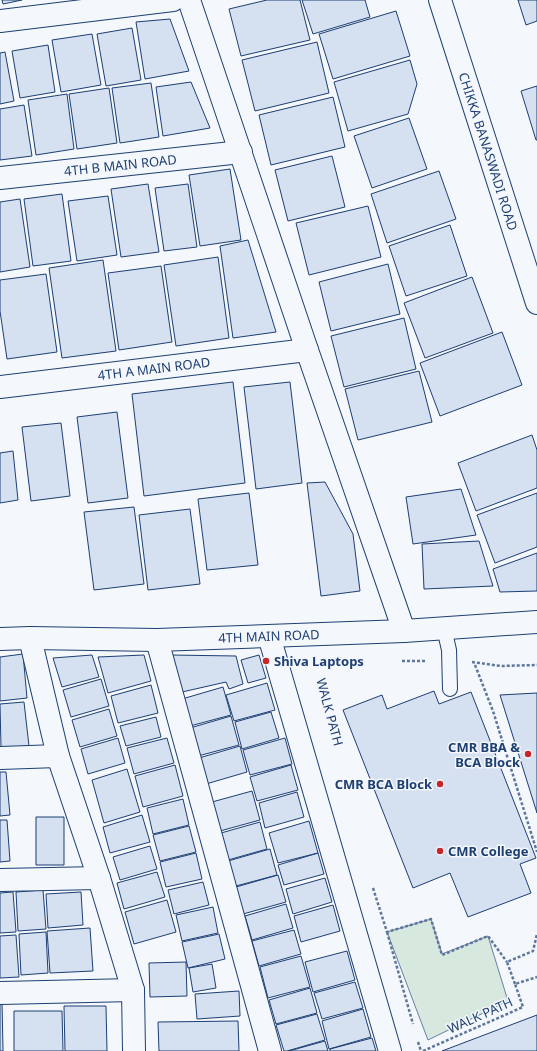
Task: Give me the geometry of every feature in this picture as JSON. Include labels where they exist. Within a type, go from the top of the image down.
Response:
[{"type":"street","points":[[0,21],[173,0]]},
{"type":"street","points":[[189,0],[404,631]]},
{"type":"street","name":"CHIKKA BANASWADI ROAD","points":[[440,0],[537,303]]},
{"type":"street","name":"4TH B MAIN ROAD","points":[[0,178],[241,152]]},
{"type":"street","name":"4TH A MAIN ROAD","points":[[0,387],[307,350]]},
{"type":"street","name":"4TH MAIN ROAD","points":[[0,639],[158,640],[404,631],[537,622]]},
{"type":"street","points":[[269,636],[390,1051]]},
{"type":"street","points":[[30,638],[58,756],[99,878],[133,990],[134,1051]]},
{"type":"street","points":[[158,640],[270,1051]]},
{"type":"street","points":[[0,758],[58,756]]},
{"type":"street","points":[[0,880],[99,878]]},
{"type":"street","points":[[0,993],[133,990]]},
{"type":"lane","points":[[444,628],[450,650],[450,689]]},
{"type":"path","points":[[395,661],[474,662],[501,666],[537,665]]},
{"type":"path","points":[[474,662],[493,711],[537,852]]},
{"type":"path","points":[[373,885],[414,1029]]},
{"type":"path","name":"WALK PATH","points":[[387,932],[431,919],[442,955],[488,936],[507,962],[523,1007],[422,1051],[417,1036]]},
{"type":"path","points":[[507,962],[533,951],[537,934]]},
{"type":"path","name":"WALK PATH","points":[[515,984],[537,977]]},
{"type":"shaded area","points":[[431,919],[442,954],[488,936],[508,1001],[428,1040],[387,932]]},
{"type":"building","points":[[2,0],[22,0],[3,4]]},
{"type":"building","points":[[267,0],[300,0],[310,40],[241,56],[229,9]]},
{"type":"building","points":[[302,0],[365,0],[370,17],[313,34]]},
{"type":"building","points":[[518,0],[537,0],[537,21],[526,25]]},
{"type":"building","points":[[396,11],[410,56],[333,79],[319,34]]},
{"type":"building","points":[[170,19],[189,71],[145,79],[136,22]]},
{"type":"building","points":[[132,28],[141,80],[106,86],[97,34]]},
{"type":"building","points":[[92,34],[101,85],[61,92],[52,40]]},
{"type":"building","points":[[317,42],[329,93],[255,111],[242,60]]},
{"type":"building","points":[[48,45],[55,92],[20,98],[12,51]]},
{"type":"building","points":[[5,52],[14,101],[0,104],[0,53]]},
{"type":"building","points":[[410,60],[417,84],[408,114],[348,131],[334,82]]},
{"type":"building","points":[[191,82],[210,128],[163,136],[156,87]]},
{"type":"building","points":[[151,83],[159,137],[120,143],[112,88]]},
{"type":"building","points":[[537,86],[537,140],[536,140],[521,91]]},
{"type":"building","points":[[109,88],[117,143],[77,149],[69,94]]},
{"type":"building","points":[[67,94],[74,149],[36,155],[28,100]]},
{"type":"building","points":[[333,97],[345,147],[271,165],[259,115]]},
{"type":"building","points":[[24,105],[32,156],[0,160],[0,109]]},
{"type":"building","points":[[409,118],[427,169],[372,188],[354,136]]},
{"type":"building","points":[[332,156],[345,207],[288,221],[275,170]]},
{"type":"building","points":[[230,169],[241,240],[200,246],[189,175]]},
{"type":"building","points":[[439,171],[456,219],[387,243],[371,194]]},
{"type":"building","points":[[148,184],[159,252],[121,257],[111,189]]},
{"type":"building","points":[[188,184],[197,247],[164,251],[155,188]]},
{"type":"building","points":[[62,194],[71,261],[33,266],[24,199]]},
{"type":"building","points":[[108,196],[117,255],[77,261],[68,201]]},
{"type":"building","points":[[20,199],[30,267],[0,272],[0,202]]},
{"type":"building","points":[[368,206],[381,257],[309,275],[296,223]]},
{"type":"building","points":[[450,225],[467,276],[406,296],[389,246]]},
{"type":"building","points":[[248,240],[276,332],[233,338],[220,246]]},
{"type":"building","points":[[218,257],[229,338],[176,346],[164,265]]},
{"type":"building","points":[[103,260],[116,351],[62,358],[49,268]]},
{"type":"building","points":[[388,264],[400,314],[331,331],[319,282]]},
{"type":"building","points":[[161,266],[172,342],[119,350],[108,273]]},
{"type":"building","points":[[46,274],[57,352],[7,359],[0,311],[0,280]]},
{"type":"building","points":[[472,277],[493,333],[425,358],[404,303]]},
{"type":"building","points":[[404,318],[416,369],[344,387],[331,336]]},
{"type":"building","points":[[502,332],[522,385],[440,416],[420,363]]},
{"type":"building","points":[[419,371],[432,422],[358,440],[345,389]]},
{"type":"building","points":[[233,382],[245,483],[144,496],[132,394]]},
{"type":"building","points":[[290,382],[302,483],[256,489],[244,387]]},
{"type":"building","points":[[117,412],[128,498],[88,503],[77,417]]},
{"type":"building","points":[[61,423],[70,496],[31,501],[22,427]]},
{"type":"building","points":[[532,435],[537,450],[537,488],[476,511],[458,463]]},
{"type":"building","points":[[13,451],[18,500],[0,503],[0,453]]},
{"type":"building","points":[[325,482],[353,534],[360,591],[321,596],[307,483]]},
{"type":"building","points":[[461,489],[476,535],[413,544],[406,497]]},
{"type":"building","points":[[249,493],[258,565],[207,570],[198,499]]},
{"type":"building","points":[[537,493],[537,547],[495,563],[477,515]]},
{"type":"building","points":[[134,507],[144,584],[94,590],[84,512]]},
{"type":"building","points":[[190,509],[200,584],[148,590],[139,515]]},
{"type":"building","points":[[479,541],[493,586],[424,589],[422,544]]},
{"type":"building","points":[[537,553],[537,591],[500,592],[493,569]]},
{"type":"building","points":[[23,654],[27,698],[0,701],[0,657]]},
{"type":"building","points":[[92,655],[99,677],[62,687],[53,658]]},
{"type":"building","points":[[144,655],[151,681],[108,693],[98,657]]},
{"type":"building","points":[[171,655],[236,656],[243,684],[229,689],[226,682],[182,692]]},
{"type":"building","points":[[259,655],[266,678],[248,683],[241,660]]},
{"type":"building","points":[[101,679],[109,706],[71,717],[63,690]]},
{"type":"building","points":[[267,683],[275,710],[234,721],[226,695]]},
{"type":"building","points":[[151,685],[158,713],[118,723],[111,696]]},
{"type":"building","points":[[223,687],[231,715],[190,726],[182,699]]},
{"type":"building","name":"CMR BCA Block","points":[[434,691],[439,704],[471,692],[536,858],[520,864],[531,893],[468,917],[450,873],[413,888],[343,710],[382,695],[387,709]]},
{"type":"building","name":"CMR BBA & BCA Block","points":[[537,693],[537,813],[500,695]]},
{"type":"building","points":[[24,702],[29,746],[1,748],[0,704]]},
{"type":"building","points":[[109,709],[117,736],[80,747],[72,720]]},
{"type":"building","points":[[271,712],[279,738],[242,749],[235,722]]},
{"type":"building","points":[[231,716],[239,745],[198,756],[190,728]]},
{"type":"building","points":[[156,717],[161,737],[126,746],[120,726]]},
{"type":"building","points":[[118,738],[125,763],[88,774],[81,749]]},
{"type":"building","points":[[167,738],[174,763],[134,774],[127,748]]},
{"type":"building","points":[[285,738],[292,764],[250,775],[243,750]]},
{"type":"building","points":[[240,746],[247,772],[206,784],[199,758]]},
{"type":"building","points":[[175,765],[183,796],[143,807],[135,776]]},
{"type":"building","points":[[291,765],[298,790],[257,801],[250,777]]},
{"type":"building","points":[[127,769],[140,812],[104,823],[92,780]]},
{"type":"building","points":[[0,772],[6,772],[10,815],[0,816]]},
{"type":"building","points":[[252,791],[260,820],[220,831],[212,802]]},
{"type":"building","points":[[297,792],[304,817],[265,828],[259,803]]},
{"type":"building","points":[[183,799],[189,825],[153,834],[147,808]]},
{"type":"building","points":[[142,815],[150,842],[110,853],[103,827]]},
{"type":"building","points":[[36,817],[64,817],[64,865],[36,865]]},
{"type":"building","points":[[0,820],[7,820],[10,861],[0,862]]},
{"type":"building","points":[[309,821],[318,853],[278,863],[269,833]]},
{"type":"building","points":[[260,822],[267,849],[228,860],[221,833]]},
{"type":"building","points":[[189,826],[196,852],[160,861],[153,835]]},
{"type":"building","points":[[150,846],[157,869],[120,880],[113,857]]},
{"type":"building","points":[[270,849],[277,875],[236,886],[228,861]]},
{"type":"building","points":[[196,853],[202,879],[166,887],[160,862]]},
{"type":"building","points":[[318,853],[324,874],[284,885],[278,865]]},
{"type":"building","points":[[157,872],[165,897],[124,909],[117,883]]},
{"type":"building","points":[[278,875],[286,902],[243,914],[236,887]]},
{"type":"building","points":[[325,878],[332,902],[293,914],[286,889]]},
{"type":"building","points":[[203,882],[209,905],[174,914],[168,890]]},
{"type":"building","points":[[43,890],[46,929],[18,931],[16,892]]},
{"type":"building","points":[[13,892],[16,932],[0,933],[0,893]]},
{"type":"building","points":[[81,892],[83,925],[48,928],[46,894]]},
{"type":"building","points":[[167,900],[176,932],[134,944],[125,912]]},
{"type":"building","points":[[286,904],[293,928],[252,940],[245,916]]},
{"type":"building","points":[[333,905],[340,931],[301,942],[294,916]]},
{"type":"building","points":[[213,907],[218,933],[182,941],[176,915]]},
{"type":"building","points":[[90,928],[93,971],[50,973],[47,931]]},
{"type":"building","points":[[294,930],[301,954],[259,966],[252,941]]},
{"type":"building","points":[[46,932],[48,973],[21,975],[19,934]]},
{"type":"building","points":[[219,934],[225,959],[188,968],[182,942]]},
{"type":"building","points":[[16,935],[19,977],[0,978],[0,936]]},
{"type":"building","points":[[347,951],[355,980],[313,992],[305,962]]},
{"type":"building","points":[[301,956],[310,987],[268,998],[260,967]]},
{"type":"building","points":[[186,962],[187,996],[150,997],[149,963]]},
{"type":"building","points":[[212,964],[216,988],[193,992],[189,968]]},
{"type":"building","points":[[355,982],[363,1008],[322,1019],[314,993]]},
{"type":"building","points":[[310,988],[317,1013],[276,1024],[269,1000]]},
{"type":"building","points":[[239,991],[240,1016],[197,1019],[195,994]]},
{"type":"building","points":[[0,1001],[2,1001],[3,1051],[0,1051]]},
{"type":"building","points":[[64,1006],[106,1006],[107,1051],[65,1051]]},
{"type":"building","points":[[363,1009],[371,1037],[329,1049],[322,1021]]},
{"type":"building","points":[[14,1011],[62,1011],[63,1051],[14,1051]]},
{"type":"building","points":[[317,1014],[325,1040],[284,1051],[276,1025]]},
{"type":"building","points":[[537,1015],[537,1051],[442,1051]]},
{"type":"building","points":[[238,1021],[239,1051],[159,1051],[158,1022]]},
{"type":"building","points":[[372,1038],[376,1051],[330,1051],[330,1049]]},
{"type":"building","points":[[325,1041],[328,1051],[289,1051]]},
{"type":"place","name":"Shiva Laptops","points":[[266,661]]},
{"type":"place","name":"CMR BBA & BCA Block","points":[[528,754]]},
{"type":"place","name":"CMR BCA Block","points":[[440,784]]},
{"type":"place","name":"CMR College","points":[[440,851]]}]
